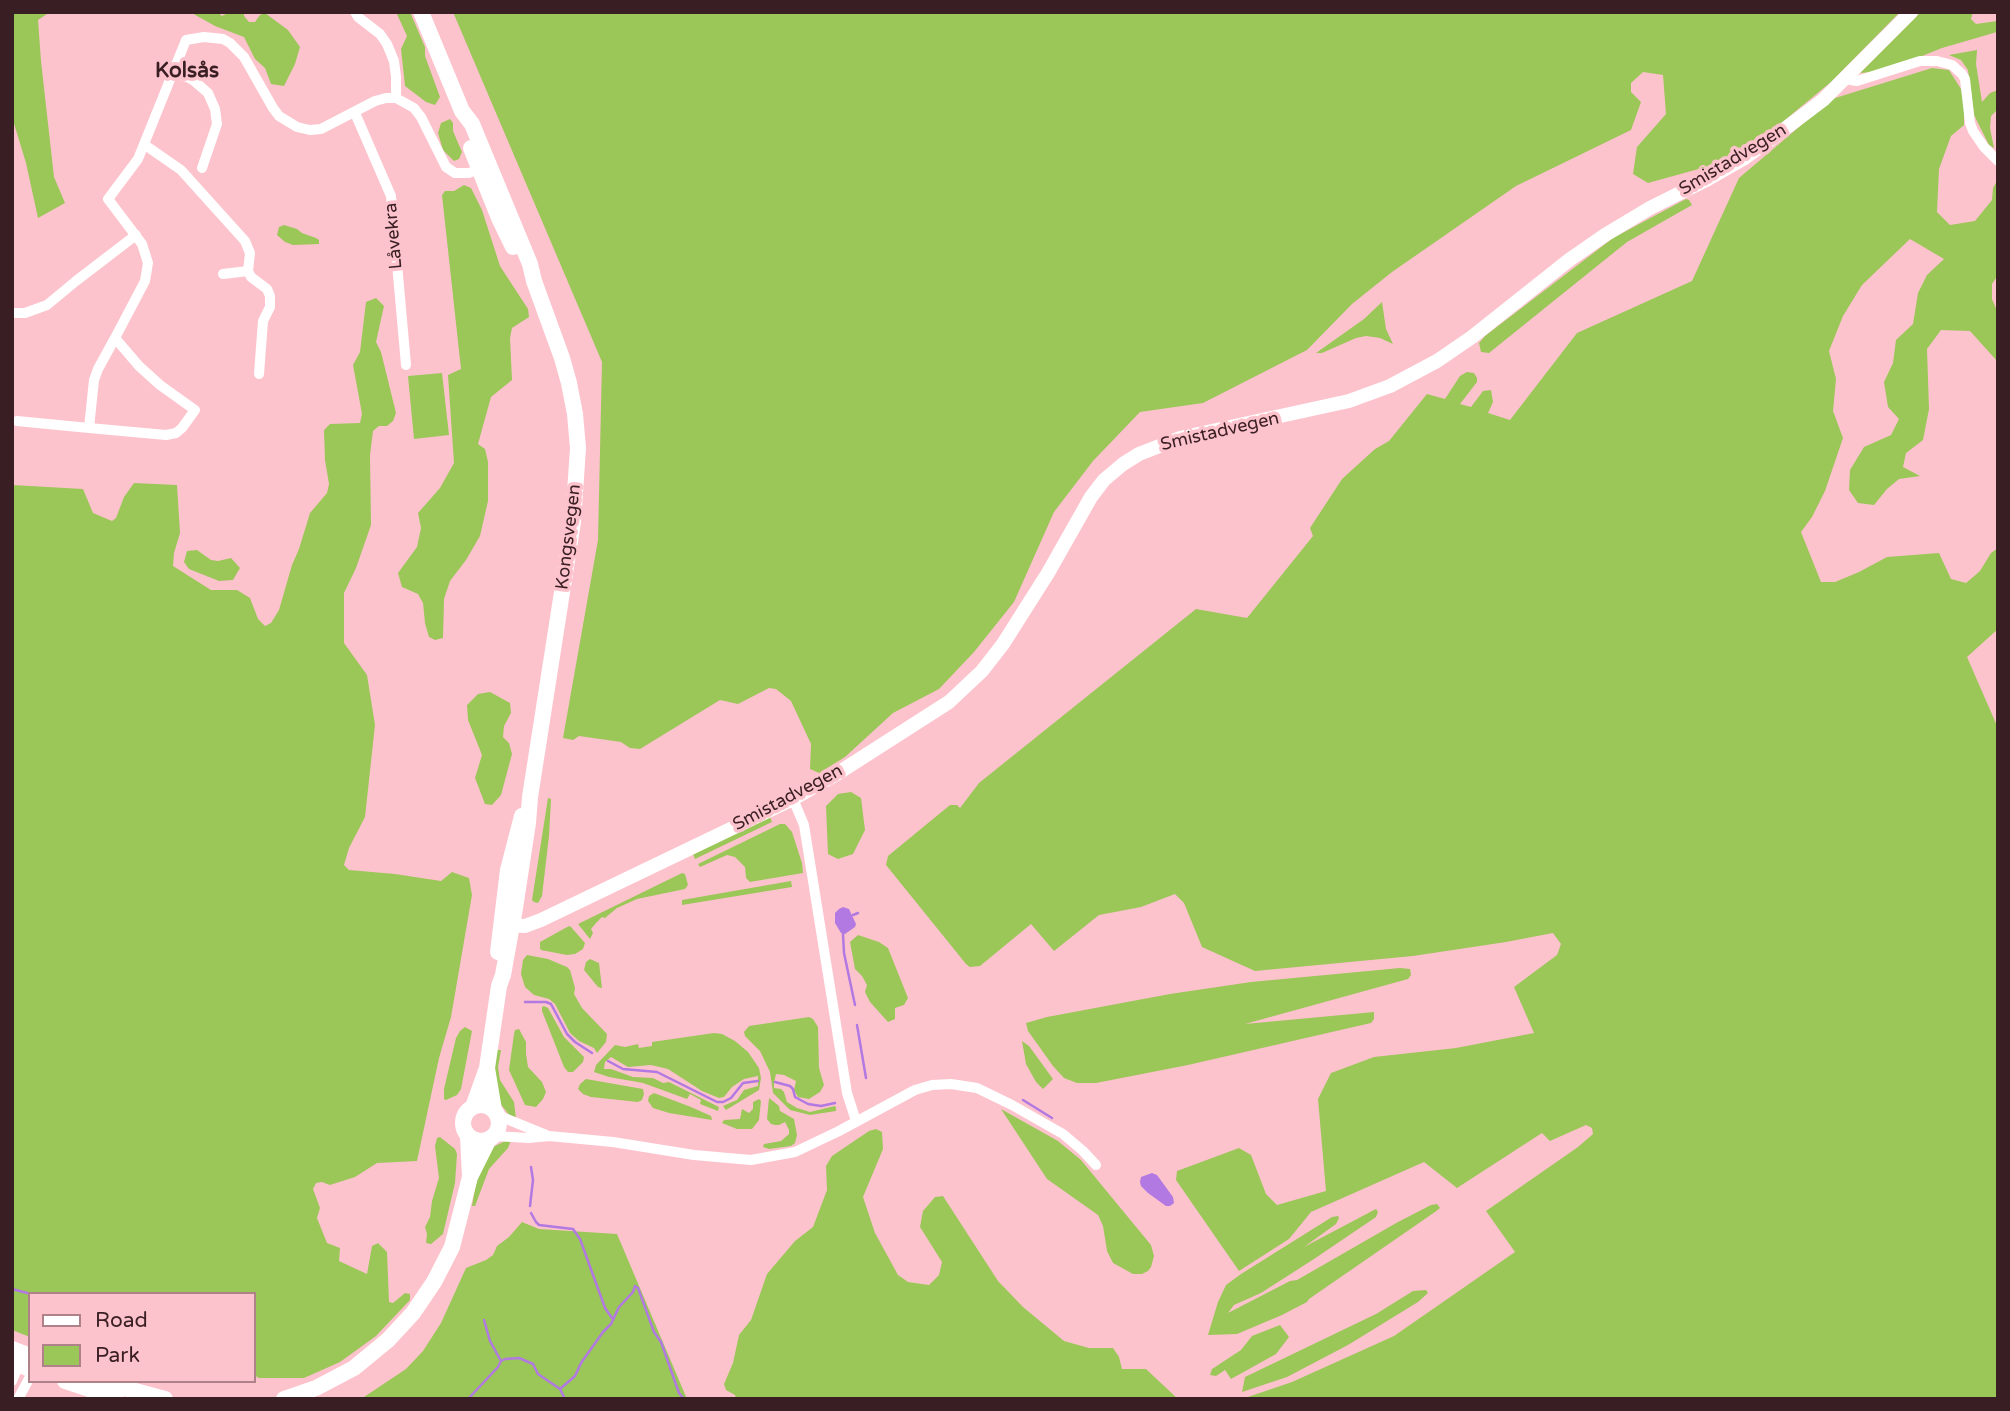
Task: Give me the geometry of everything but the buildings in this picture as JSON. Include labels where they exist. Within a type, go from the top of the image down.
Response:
[{"type":"main road","name":"Kongsvegen","points":[[421,12],[462,111],[472,124],[484,167],[530,264],[569,383],[578,448],[573,522],[528,823],[507,925],[503,975],[487,1068],[473,1107],[463,1120],[468,1136],[470,1177]]},
{"type":"main road","name":"Kongsvegen","points":[[284,1399],[316,1388],[354,1368],[388,1340],[413,1313],[434,1282],[452,1247],[470,1177],[499,1126],[487,1068]]},
{"type":"main road","points":[[473,1107],[484,1105],[495,1112]]},
{"type":"main road","points":[[468,1136],[478,1141],[491,1137]]},
{"type":"main road","points":[[71,1383],[120,1399]]},
{"type":"main road","points":[[105,1383],[165,1399]]},
{"type":"street","points":[[355,12],[380,34],[387,44],[394,61],[396,98]]},
{"type":"street","name":"Smistadvegen","points":[[507,925],[525,926],[541,920],[793,799],[949,702],[982,671],[1025,612],[1091,497],[1104,480],[1123,464],[1139,454],[1181,438],[1349,401],[1390,386],[1437,360],[1472,337],[1605,235],[1743,159],[1807,113],[1911,12]]},
{"type":"street","points":[[89,428],[97,369],[139,295],[147,272],[146,254],[136,235],[108,199],[138,159],[145,145],[186,40],[204,37],[223,39],[238,48],[273,108],[286,122],[297,127],[321,129],[375,101],[396,98],[414,108],[421,117],[446,167],[455,173],[470,173],[484,167]]},
{"type":"street","points":[[1845,79],[1857,81],[1920,61],[1937,61],[1952,65],[1965,79],[1969,123],[1984,147],[1998,161]]},
{"type":"street","points":[[173,70],[193,80],[208,93],[215,109],[217,124],[202,168]]},
{"type":"street","name":"Låvekra","points":[[355,113],[391,197],[405,365]]},
{"type":"street","points":[[145,145],[181,170],[245,242],[250,253],[248,271],[251,277],[267,289],[270,296],[270,307],[263,321],[259,374]]},
{"type":"street","points":[[12,313],[25,313],[47,305],[136,235]]},
{"type":"street","points":[[223,274],[248,271]]},
{"type":"street","points":[[17,421],[166,435],[176,433],[182,428],[195,410],[160,385],[115,338]]},
{"type":"street","points":[[793,799],[804,825],[847,1093],[856,1121]]},
{"type":"street","points":[[491,1137],[549,1136],[751,1160],[795,1152],[915,1090],[932,1086],[966,1086],[994,1096],[1063,1134],[1096,1165]]},
{"type":"street","points":[[495,1112],[549,1136]]},
{"type":"street","points":[[12,1381],[22,1359]]},
{"type":"street","points":[[18,1399],[28,1381]]},
{"type":"green space","points":[[12,12],[50,12],[38,20],[41,61],[54,177],[65,203],[38,218],[12,117]]},
{"type":"green space","points":[[190,12],[217,12],[222,16],[230,12],[244,12],[249,22],[255,22],[265,13],[288,30],[300,47],[284,86],[271,84],[265,68],[255,59],[244,37],[215,26]]},
{"type":"green space","points":[[396,12],[410,12],[425,47],[425,56],[440,97],[435,105],[426,102],[405,86],[401,49],[407,36]]},
{"type":"green space","points":[[453,12],[1900,12],[1831,82],[1774,129],[1724,162],[1648,183],[1633,174],[1637,147],[1666,114],[1663,75],[1643,72],[1631,83],[1631,92],[1641,102],[1631,130],[1516,186],[1392,272],[1352,304],[1307,350],[1203,403],[1140,412],[1093,461],[1054,512],[1014,602],[974,652],[939,689],[893,713],[845,757],[819,773],[810,769],[811,744],[791,701],[776,689],[769,688],[738,704],[720,700],[640,749],[630,748],[621,742],[579,736],[573,740],[563,738],[598,540],[602,362]]},
{"type":"green space","points":[[1921,12],[1973,12],[1971,19],[1976,24],[1997,21],[1997,32],[1872,72],[1860,73]]},
{"type":"green space","points":[[1977,50],[1976,64],[1982,102],[1990,93],[1998,90],[1998,109],[1991,116],[1990,128],[1994,148],[1989,145],[1974,115],[1968,70],[1961,60],[1949,55]]},
{"type":"green space","points":[[1932,68],[1949,70],[1961,89],[1964,104],[1964,125],[1951,136],[1939,169],[1937,212],[1950,225],[1975,221],[1992,200],[1993,188],[1998,179],[1998,275],[1992,284],[1992,299],[1998,313],[1998,362],[1970,331],[1941,330],[1927,349],[1929,409],[1923,440],[1906,453],[1903,467],[1920,476],[1899,479],[1874,505],[1858,503],[1849,490],[1850,470],[1864,447],[1891,435],[1899,419],[1888,407],[1884,382],[1893,363],[1896,340],[1913,324],[1918,293],[1927,275],[1944,259],[1910,239],[1862,285],[1843,316],[1829,351],[1836,379],[1833,411],[1843,438],[1825,491],[1801,532],[1821,582],[1835,582],[1887,557],[1939,553],[1951,579],[1966,583],[1980,571],[1991,553],[1998,548],[1998,629],[1967,657],[1998,728],[1998,1399],[1242,1399],[1292,1382],[1394,1336],[1515,1252],[1486,1211],[1578,1147],[1593,1134],[1592,1128],[1586,1125],[1550,1141],[1542,1133],[1457,1188],[1424,1162],[1311,1212],[1289,1239],[1239,1271],[1176,1180],[1177,1171],[1239,1148],[1251,1155],[1266,1194],[1277,1205],[1326,1191],[1318,1099],[1331,1073],[1374,1057],[1456,1048],[1534,1033],[1514,987],[1557,955],[1561,944],[1553,933],[1413,956],[1255,971],[1202,947],[1184,903],[1175,894],[1141,907],[1099,915],[1054,951],[1031,924],[980,966],[970,967],[886,865],[888,856],[950,805],[960,808],[979,783],[1196,609],[1247,618],[1313,536],[1310,528],[1342,479],[1375,449],[1389,441],[1427,394],[1445,399],[1460,376],[1467,372],[1474,373],[1477,382],[1460,404],[1471,407],[1483,391],[1491,390],[1493,402],[1488,413],[1510,420],[1577,333],[1692,281],[1739,178],[1832,99]]},
{"type":"green space","points":[[450,119],[462,152],[459,159],[454,161],[443,150],[438,133],[441,123]]},
{"type":"green space","points":[[464,185],[471,188],[482,210],[500,266],[528,309],[529,317],[512,328],[512,380],[491,397],[478,444],[485,449],[488,462],[488,501],[480,536],[450,581],[444,599],[443,638],[435,640],[429,637],[423,603],[418,594],[402,587],[398,573],[417,547],[421,528],[418,513],[440,488],[454,463],[448,375],[461,369],[442,195],[445,191],[454,191]]},
{"type":"green space","points":[[1686,199],[1692,205],[1627,242],[1489,353],[1481,352],[1479,343],[1485,336],[1613,238]]},
{"type":"green space","points":[[284,225],[316,238],[319,244],[293,245],[285,242],[277,235],[279,227]]},
{"type":"green space","points":[[376,298],[384,306],[376,342],[381,352],[396,413],[387,426],[379,426],[373,431],[370,455],[371,525],[344,593],[344,643],[367,675],[375,725],[365,817],[349,848],[344,865],[349,870],[441,881],[452,872],[469,878],[472,895],[451,1017],[439,1058],[417,1161],[377,1163],[355,1177],[330,1185],[316,1183],[313,1189],[320,1208],[317,1218],[327,1243],[340,1248],[339,1261],[367,1274],[372,1246],[378,1243],[387,1252],[389,1302],[393,1303],[405,1293],[410,1294],[410,1300],[376,1336],[340,1362],[304,1378],[256,1376],[256,1292],[28,1292],[28,1336],[12,1330],[12,485],[83,489],[93,513],[112,521],[134,483],[177,485],[180,533],[173,566],[211,590],[237,590],[250,598],[258,619],[265,626],[271,623],[279,610],[310,513],[327,493],[329,484],[324,430],[330,424],[360,423],[362,414],[353,365],[360,352],[366,302]]},
{"type":"green space","points":[[1382,302],[1386,329],[1393,344],[1366,336],[1316,353],[1364,319]]},
{"type":"green space","points":[[442,373],[449,435],[414,439],[408,376]]},
{"type":"green space","points":[[197,550],[211,560],[231,558],[240,568],[233,580],[219,581],[189,569],[184,562],[187,551]]},
{"type":"green space","points":[[490,692],[510,703],[511,713],[504,726],[503,737],[509,743],[512,754],[501,795],[492,805],[485,804],[475,778],[482,755],[468,720],[467,705],[478,694]]},
{"type":"green space","points":[[851,792],[861,798],[865,830],[853,854],[838,859],[828,854],[826,806],[838,794]]},
{"type":"green space","points":[[548,798],[551,799],[549,836],[542,896],[538,903],[532,900]]},
{"type":"green space","points":[[770,817],[772,822],[695,859],[693,854]]},
{"type":"green space","points":[[785,824],[792,832],[803,873],[750,882],[746,878],[745,867],[735,857],[727,855],[700,867],[698,864]]},
{"type":"green space","points":[[682,873],[685,874],[688,885],[685,889],[637,899],[617,908],[596,923],[591,929],[593,933],[590,939],[578,924]]},
{"type":"green space","points":[[791,881],[792,887],[682,905],[682,900]]},
{"type":"green space","points":[[569,926],[585,943],[583,949],[567,955],[541,950],[540,942]]},
{"type":"green space","points":[[858,935],[888,948],[908,998],[904,1005],[895,1008],[895,1019],[888,1022],[870,1002],[865,992],[867,985],[855,969],[850,942]]},
{"type":"green space","points":[[527,955],[548,959],[570,970],[574,994],[582,1008],[607,1034],[606,1042],[597,1053],[594,1048],[570,1033],[555,1004],[549,999],[534,995],[525,987],[521,974],[523,960]]},
{"type":"green space","points":[[590,959],[599,963],[602,988],[598,987],[584,970]]},
{"type":"green space","points":[[1410,969],[1411,975],[1408,979],[1245,1024],[1374,1012],[1371,1023],[1096,1083],[1077,1083],[1064,1078],[1028,1031],[1026,1023],[1170,994],[1251,982]]},
{"type":"green space","points":[[544,1006],[548,1008],[564,1037],[584,1057],[583,1062],[573,1072],[568,1072],[564,1067],[542,1011]]},
{"type":"green space","points":[[809,1017],[818,1027],[819,1068],[824,1085],[820,1092],[809,1099],[798,1097],[794,1090],[796,1081],[776,1074],[774,1088],[781,1089],[787,1102],[797,1108],[810,1112],[835,1106],[836,1108],[836,1111],[810,1115],[790,1110],[773,1093],[770,1072],[760,1051],[744,1032],[749,1026]]},
{"type":"green space","points":[[465,1027],[472,1031],[461,1089],[457,1095],[446,1100],[444,1089],[456,1038]]},
{"type":"green space","points":[[519,1029],[526,1042],[528,1067],[542,1082],[546,1092],[536,1107],[525,1105],[509,1070],[514,1034],[515,1030]]},
{"type":"green space","points":[[714,1033],[735,1041],[748,1052],[759,1068],[761,1078],[759,1090],[726,1110],[723,1106],[737,1100],[744,1090],[758,1086],[758,1076],[744,1079],[724,1097],[719,1098],[702,1091],[668,1069],[651,1065],[628,1067],[611,1057],[605,1062],[604,1069],[633,1077],[653,1078],[663,1083],[669,1082],[719,1107],[718,1111],[700,1104],[701,1100],[690,1094],[687,1099],[643,1083],[594,1072],[596,1065],[615,1045],[625,1047],[638,1044],[639,1048],[652,1046],[652,1042]]},
{"type":"green space","points":[[1022,1041],[1029,1046],[1053,1079],[1043,1089],[1026,1064]]},
{"type":"green space","points":[[495,1050],[501,1050],[498,1067],[500,1080],[514,1102],[516,1119],[510,1116],[499,1102],[494,1075]]},
{"type":"green space","points":[[586,1079],[643,1089],[644,1094],[638,1102],[591,1097],[578,1089]]},
{"type":"green space","points":[[654,1093],[711,1116],[712,1120],[653,1108],[648,1101],[649,1096]]},
{"type":"green space","points":[[769,1098],[779,1106],[780,1111],[794,1119],[797,1135],[791,1146],[769,1149],[763,1147],[764,1144],[781,1141],[789,1134],[785,1122],[775,1125],[767,1119]]},
{"type":"green space","points":[[759,1099],[759,1120],[752,1129],[737,1129],[722,1123],[724,1120],[740,1119],[742,1109],[749,1113],[753,1109],[753,1102]]},
{"type":"green space","points":[[1001,1109],[1058,1141],[1081,1160],[1151,1245],[1154,1256],[1148,1271],[1133,1274],[1113,1263],[1107,1251],[1103,1226],[1098,1215],[1047,1179]]},
{"type":"green space","points":[[876,1129],[882,1132],[883,1149],[863,1197],[875,1233],[898,1275],[908,1282],[929,1285],[939,1275],[942,1262],[920,1227],[923,1211],[935,1197],[943,1196],[998,1281],[1023,1307],[1064,1341],[1089,1348],[1113,1348],[1122,1369],[1146,1369],[1178,1399],[736,1399],[735,1395],[726,1390],[724,1384],[733,1363],[739,1335],[751,1320],[767,1274],[795,1241],[813,1227],[827,1190],[826,1166],[832,1156]]},
{"type":"green space","points":[[440,1137],[455,1149],[457,1154],[455,1183],[443,1234],[431,1244],[426,1243],[425,1227],[439,1178],[435,1146],[437,1138]]},
{"type":"green space","points":[[511,1140],[508,1148],[489,1169],[475,1206],[472,1206],[477,1176],[493,1147]]},
{"type":"green space","points":[[1437,1204],[1440,1208],[1435,1212],[1307,1302],[1237,1334],[1208,1335],[1226,1285],[1332,1217],[1338,1216],[1336,1224],[1304,1247],[1376,1209],[1378,1212],[1376,1217],[1314,1259],[1261,1293],[1234,1305],[1228,1313],[1290,1281],[1297,1280],[1398,1222]]},
{"type":"green space","points":[[522,1222],[539,1229],[617,1234],[687,1399],[361,1399],[406,1369],[423,1351],[441,1323],[466,1268],[493,1255],[497,1246]]},
{"type":"green space","points":[[1426,1290],[1428,1293],[1418,1302],[1348,1345],[1287,1377],[1242,1392],[1245,1377],[1376,1314],[1413,1291]]},
{"type":"green space","points":[[1280,1325],[1289,1337],[1276,1354],[1231,1379],[1225,1370],[1216,1376],[1210,1375],[1212,1369],[1241,1350],[1252,1336]]},
{"type":"shaded area","points":[[843,907],[849,909],[856,924],[845,934],[841,933],[835,923],[835,913]]},
{"type":"shaded area","points":[[1152,1173],[1157,1175],[1173,1197],[1174,1203],[1170,1206],[1166,1206],[1141,1186],[1141,1177]]},
{"type":"waterway","points":[[853,915],[858,913]]},
{"type":"waterway","points":[[843,934],[844,953],[855,1005]]},
{"type":"waterway","points":[[525,1002],[551,1004],[567,1034],[592,1053]]},
{"type":"waterway","points":[[857,1025],[866,1078]]},
{"type":"waterway","points":[[608,1061],[623,1069],[657,1072],[717,1102],[731,1098],[743,1083],[758,1081]]},
{"type":"waterway","points":[[775,1082],[790,1086],[795,1097],[808,1104],[821,1106],[835,1103]]},
{"type":"waterway","points":[[1023,1100],[1052,1118]]},
{"type":"waterway","points":[[530,1206],[533,1180],[531,1167]]},
{"type":"waterway","points":[[531,1213],[539,1225],[573,1229],[580,1239],[605,1308],[612,1318]]},
{"type":"waterway","points":[[560,1389],[575,1376],[581,1363],[611,1324],[619,1307],[635,1286],[654,1332],[661,1342],[679,1393],[684,1399]]},
{"type":"waterway","points":[[12,1289],[28,1293]]},
{"type":"waterway","points":[[484,1320],[490,1341],[501,1361]]},
{"type":"waterway","points":[[468,1399],[501,1361],[519,1358],[533,1364],[538,1374],[560,1389],[565,1399]]},
{"type":"district","name":"Kolsås","points":[[187,71]]}]
